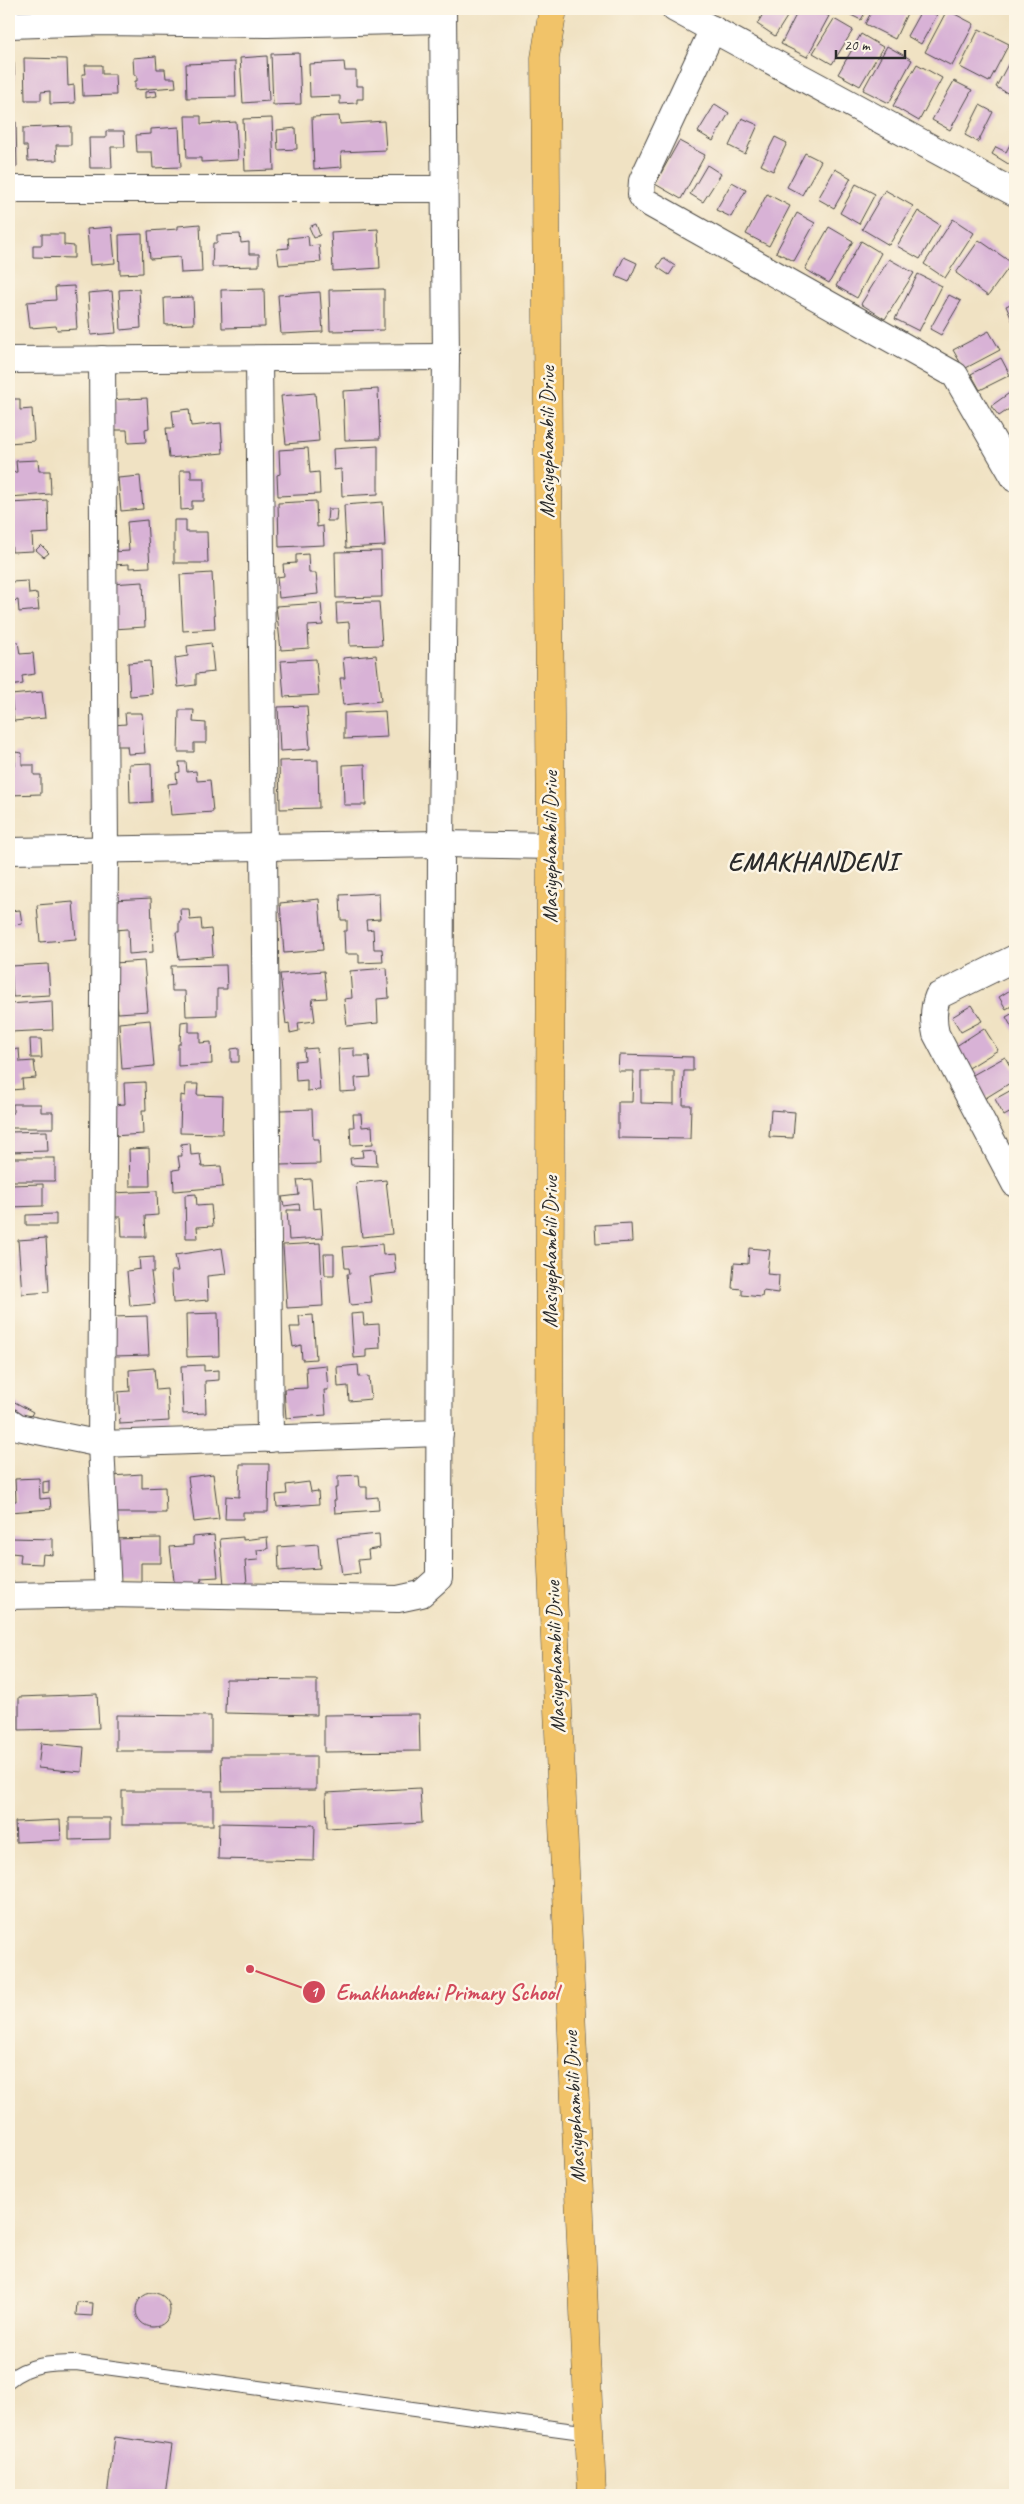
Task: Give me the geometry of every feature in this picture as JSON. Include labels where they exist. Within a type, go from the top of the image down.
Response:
[{"type":"main road","name":"Masiyephambili Drive","points":[[552,9],[544,58],[551,846],[549,1500],[592,2495]]},
{"type":"street","points":[[676,9],[1015,193]]},
{"type":"street","points":[[9,25],[103,15],[443,14],[446,357],[441,844],[439,1578],[421,1594],[398,1599],[108,1594],[9,1596]]},
{"type":"street","points":[[713,29],[642,181],[641,195],[645,201],[955,375],[1015,479]]},
{"type":"street","points":[[9,189],[444,188]]},
{"type":"street","points":[[9,360],[446,357]]},
{"type":"street","points":[[102,359],[105,850],[101,1444],[108,1594]]},
{"type":"street","points":[[259,359],[270,1439]]},
{"type":"street","points":[[9,850],[263,848],[441,844],[551,846]]},
{"type":"street","points":[[1015,958],[938,996],[935,1005],[934,1026],[936,1034],[1015,1184]]},
{"type":"street","points":[[9,1421],[18,1427],[101,1444],[440,1433]]},
{"type":"lane","points":[[9,2380],[19,2372],[45,2363],[76,2363],[589,2433]]},
{"type":"building","points":[[766,9],[792,9],[775,36],[757,24]]},
{"type":"building","points":[[799,9],[815,9],[829,16],[807,57],[781,44]]},
{"type":"building","points":[[839,9],[867,9],[861,20]]},
{"type":"building","points":[[873,9],[909,9],[895,39],[865,24]]},
{"type":"building","points":[[922,9],[937,15],[921,44],[907,36]]},
{"type":"building","points":[[947,10],[974,24],[952,66],[925,52]]},
{"type":"building","points":[[834,19],[853,30],[832,64],[813,53]]},
{"type":"building","points":[[979,29],[1009,44],[989,82],[960,67]]},
{"type":"building","points":[[861,34],[883,47],[860,86],[838,74]]},
{"type":"building","points":[[887,46],[912,60],[889,103],[863,90]]},
{"type":"building","points":[[1015,51],[1015,97],[996,87]]},
{"type":"building","points":[[299,53],[301,104],[273,105],[271,54]]},
{"type":"building","points":[[156,56],[157,69],[165,69],[166,78],[175,78],[176,87],[135,90],[137,75],[134,75],[133,58]]},
{"type":"building","points":[[267,56],[269,101],[243,103],[240,58]]},
{"type":"building","points":[[24,58],[67,59],[68,86],[74,85],[75,103],[50,104],[50,91],[41,92],[41,100],[25,100]]},
{"type":"building","points":[[235,62],[236,97],[187,98],[186,64]]},
{"type":"building","points":[[344,62],[345,71],[356,71],[356,86],[363,86],[363,99],[357,99],[357,103],[340,104],[340,96],[310,97],[309,64]]},
{"type":"building","points":[[9,63],[14,63],[15,94],[9,94]]},
{"type":"building","points":[[917,64],[942,78],[919,121],[893,106]]},
{"type":"building","points":[[85,65],[102,65],[102,74],[115,74],[116,95],[83,96],[82,74],[86,74]]},
{"type":"building","points":[[954,81],[972,90],[950,130],[932,120]]},
{"type":"building","points":[[156,91],[157,96],[145,98],[145,92]]},
{"type":"building","points":[[715,104],[729,113],[713,141],[698,132]]},
{"type":"building","points":[[980,105],[993,112],[978,142],[965,135]]},
{"type":"building","points":[[185,116],[201,116],[201,124],[236,122],[238,160],[201,162],[201,158],[187,158]]},
{"type":"building","points":[[339,116],[340,124],[384,121],[386,150],[341,152],[342,167],[314,169],[312,117]]},
{"type":"building","points":[[272,118],[274,170],[245,171],[243,119]]},
{"type":"building","points":[[742,118],[758,125],[745,154],[729,146]]},
{"type":"building","points":[[16,122],[17,167],[9,167],[9,123]]},
{"type":"building","points":[[71,126],[71,145],[56,145],[57,160],[28,161],[27,146],[23,146],[23,128]]},
{"type":"building","points":[[179,127],[181,167],[153,168],[152,152],[137,152],[136,135],[151,134],[151,129]]},
{"type":"building","points":[[296,128],[297,149],[278,150],[277,130]]},
{"type":"building","points":[[106,131],[124,131],[125,147],[111,147],[112,168],[90,168],[89,138],[106,138]]},
{"type":"building","points":[[1015,135],[1015,168],[992,154],[996,147],[1006,152]]},
{"type":"building","points":[[775,137],[787,143],[773,171],[761,165]]},
{"type":"building","points":[[679,141],[705,155],[681,199],[655,184]]},
{"type":"building","points":[[805,153],[821,161],[802,195],[787,187]]},
{"type":"building","points":[[707,165],[721,174],[703,202],[690,194]]},
{"type":"building","points":[[835,169],[851,178],[834,208],[818,199]]},
{"type":"building","points":[[732,182],[746,190],[731,217],[716,210]]},
{"type":"building","points":[[856,184],[875,194],[859,224],[840,213]]},
{"type":"building","points":[[885,190],[913,206],[889,245],[862,229]]},
{"type":"building","points":[[767,194],[790,206],[769,246],[746,234]]},
{"type":"building","points":[[918,211],[940,225],[920,259],[897,246]]},
{"type":"building","points":[[797,213],[815,223],[794,261],[776,252]]},
{"type":"building","points":[[953,219],[974,233],[945,278],[924,264]]},
{"type":"building","points":[[200,224],[202,272],[181,273],[180,257],[150,259],[148,231],[178,229],[178,226]]},
{"type":"building","points":[[316,224],[320,235],[314,238],[309,227]]},
{"type":"building","points":[[112,227],[115,263],[90,265],[87,229]]},
{"type":"building","points":[[829,227],[853,241],[829,283],[805,269]]},
{"type":"building","points":[[378,229],[380,268],[333,271],[331,232]]},
{"type":"building","points":[[42,234],[64,234],[64,245],[74,246],[74,258],[33,257],[33,245],[42,245]]},
{"type":"building","points":[[142,234],[143,273],[120,274],[119,235]]},
{"type":"building","points":[[240,234],[241,243],[249,242],[249,254],[259,254],[259,266],[212,267],[213,243],[217,243],[217,235]]},
{"type":"building","points":[[308,236],[309,246],[319,245],[321,262],[279,265],[277,249],[289,248],[288,238]]},
{"type":"building","points":[[979,240],[1012,263],[988,296],[956,273]]},
{"type":"building","points":[[861,241],[881,253],[857,298],[836,286]]},
{"type":"building","points":[[624,257],[637,263],[629,282],[615,276]]},
{"type":"building","points":[[663,258],[675,266],[669,275],[657,267]]},
{"type":"building","points":[[889,259],[914,273],[885,319],[861,304]]},
{"type":"building","points":[[918,274],[942,286],[919,331],[895,319]]},
{"type":"building","points":[[74,286],[77,329],[57,330],[56,326],[30,328],[27,302],[56,300],[55,287]]},
{"type":"building","points":[[139,289],[141,328],[121,330],[119,290]]},
{"type":"building","points":[[264,289],[265,327],[222,328],[221,290]]},
{"type":"building","points":[[384,289],[384,330],[330,331],[329,290]]},
{"type":"building","points":[[112,291],[116,333],[91,335],[88,293]]},
{"type":"building","points":[[320,292],[323,332],[281,334],[278,295]]},
{"type":"building","points":[[949,295],[961,301],[941,335],[930,329]]},
{"type":"building","points":[[193,297],[194,324],[165,325],[164,298]]},
{"type":"building","points":[[1015,302],[1015,327],[1006,306]]},
{"type":"building","points":[[989,331],[1000,350],[964,369],[953,350]]},
{"type":"building","points":[[1001,358],[1010,375],[980,390],[971,374]]},
{"type":"building","points":[[378,389],[380,439],[345,440],[343,391]]},
{"type":"building","points":[[1015,389],[1015,405],[999,416],[991,406]]},
{"type":"building","points":[[315,393],[319,441],[286,444],[281,396]]},
{"type":"building","points":[[147,398],[149,428],[145,429],[146,442],[128,443],[127,430],[108,430],[107,400]]},
{"type":"building","points":[[9,399],[20,399],[20,410],[32,409],[34,441],[9,443]]},
{"type":"building","points":[[189,409],[191,426],[221,423],[223,453],[169,458],[166,428],[174,428],[172,411]]},
{"type":"building","points":[[378,446],[378,494],[342,496],[341,469],[334,470],[333,449]]},
{"type":"building","points":[[308,448],[310,473],[319,472],[320,494],[278,496],[277,475],[280,474],[279,450]]},
{"type":"building","points":[[38,460],[39,471],[50,471],[51,494],[9,497],[9,473],[17,472],[16,461]]},
{"type":"building","points":[[180,470],[191,470],[191,478],[204,478],[204,501],[192,501],[192,509],[181,510]]},
{"type":"building","points":[[140,476],[143,509],[121,511],[118,478]]},
{"type":"building","points":[[48,501],[49,533],[32,534],[33,551],[12,552],[9,503]]},
{"type":"building","points":[[316,501],[317,527],[323,526],[324,545],[279,547],[278,503]]},
{"type":"building","points":[[383,502],[385,546],[346,548],[344,505]]},
{"type":"building","points":[[328,509],[337,509],[336,521],[327,521]]},
{"type":"building","points":[[147,520],[150,567],[129,568],[129,564],[112,565],[111,552],[129,551],[127,522]]},
{"type":"building","points":[[174,520],[186,520],[186,532],[207,532],[208,563],[174,563]]},
{"type":"building","points":[[41,545],[49,553],[44,557],[36,550]]},
{"type":"building","points":[[381,551],[382,597],[336,598],[335,552]]},
{"type":"building","points":[[308,554],[309,573],[316,573],[318,594],[279,598],[277,577],[284,576],[283,564],[296,563],[296,555]]},
{"type":"building","points":[[212,573],[215,629],[183,631],[180,575]]},
{"type":"building","points":[[28,581],[29,594],[37,593],[39,610],[19,612],[18,600],[13,601],[11,582]]},
{"type":"building","points":[[143,582],[145,627],[113,629],[110,584]]},
{"type":"building","points":[[379,602],[382,645],[350,646],[349,622],[337,623],[336,603]]},
{"type":"building","points":[[321,603],[323,625],[308,626],[309,648],[281,650],[276,606]]},
{"type":"building","points":[[18,642],[20,654],[33,653],[35,674],[22,676],[23,684],[10,686],[9,643]]},
{"type":"building","points":[[211,643],[214,672],[196,674],[196,685],[178,687],[175,658],[188,656],[187,646]]},
{"type":"building","points":[[376,655],[381,701],[343,705],[340,678],[345,678],[343,658]]},
{"type":"building","points":[[316,659],[319,695],[284,697],[281,661]]},
{"type":"building","points":[[150,661],[152,694],[130,696],[128,663]]},
{"type":"building","points":[[42,692],[45,718],[14,721],[11,695]]},
{"type":"building","points":[[307,706],[310,749],[280,751],[278,707]]},
{"type":"building","points":[[179,710],[194,710],[193,722],[206,723],[206,743],[194,743],[194,752],[178,752]]},
{"type":"building","points":[[385,711],[387,737],[344,739],[344,713]]},
{"type":"building","points":[[125,713],[142,713],[145,753],[128,754],[127,746],[114,746],[113,725],[126,724]]},
{"type":"building","points":[[15,752],[22,753],[22,765],[34,765],[34,775],[41,775],[41,794],[9,795],[9,776],[12,776],[12,765],[15,765]]},
{"type":"building","points":[[318,760],[319,808],[280,809],[279,761]]},
{"type":"building","points":[[179,762],[186,762],[187,772],[196,771],[197,781],[210,780],[213,812],[171,815],[168,784],[177,783],[176,773],[180,772]]},
{"type":"building","points":[[151,763],[152,802],[130,803],[129,764]]},
{"type":"building","points":[[365,764],[366,805],[344,805],[343,765]]},
{"type":"building","points":[[379,893],[380,919],[366,920],[367,930],[373,929],[374,949],[382,949],[383,962],[359,963],[359,954],[345,954],[344,931],[347,931],[347,920],[341,920],[340,895]]},
{"type":"building","points":[[151,898],[153,952],[129,954],[128,929],[114,930],[112,900]]},
{"type":"building","points":[[319,899],[323,950],[284,953],[280,903]]},
{"type":"building","points":[[73,902],[76,939],[40,942],[37,905]]},
{"type":"building","points":[[180,909],[189,909],[190,920],[201,919],[202,930],[211,929],[213,956],[179,959],[176,932],[179,932],[179,921],[181,921]]},
{"type":"building","points":[[20,910],[22,924],[12,925],[10,911]]},
{"type":"building","points":[[144,961],[148,1011],[118,1013],[114,963]]},
{"type":"building","points":[[48,964],[50,995],[13,997],[11,966]]},
{"type":"building","points":[[226,965],[227,989],[217,989],[217,1015],[186,1016],[185,991],[172,991],[171,966]]},
{"type":"building","points":[[387,968],[389,998],[377,999],[378,1023],[347,1026],[344,999],[352,998],[350,971]]},
{"type":"building","points":[[324,971],[327,998],[312,999],[315,1021],[298,1023],[299,1031],[290,1033],[289,1023],[286,1024],[280,974]]},
{"type":"building","points":[[1015,987],[1015,1004],[1006,1009],[999,997]]},
{"type":"building","points":[[52,1001],[53,1030],[10,1032],[9,1004]]},
{"type":"building","points":[[972,1005],[982,1021],[961,1032],[952,1017]]},
{"type":"building","points":[[1015,1012],[1015,1033],[1006,1017]]},
{"type":"building","points":[[150,1020],[154,1066],[122,1069],[119,1023]]},
{"type":"building","points":[[189,1021],[189,1032],[200,1032],[200,1043],[211,1042],[212,1064],[178,1066],[181,1022]]},
{"type":"building","points":[[984,1028],[998,1050],[964,1071],[950,1050]]},
{"type":"building","points":[[30,1039],[41,1039],[42,1058],[31,1058]]},
{"type":"building","points":[[239,1048],[239,1062],[231,1062],[231,1049]]},
{"type":"building","points":[[317,1048],[320,1090],[307,1091],[307,1080],[296,1081],[295,1061],[305,1060],[304,1049]]},
{"type":"building","points":[[354,1048],[354,1056],[369,1056],[371,1077],[355,1078],[356,1091],[340,1092],[338,1049]]},
{"type":"building","points":[[19,1049],[20,1062],[34,1061],[36,1078],[22,1079],[23,1089],[11,1090],[9,1050]]},
{"type":"building","points":[[619,1055],[693,1057],[693,1071],[684,1071],[683,1105],[691,1105],[690,1139],[618,1138],[618,1102],[632,1102],[633,1071],[618,1071]],"holes":[[[641,1071],[674,1071],[674,1104],[641,1103]]]},
{"type":"building","points":[[1005,1057],[1015,1075],[1015,1080],[984,1099],[971,1076]]},
{"type":"building","points":[[145,1082],[146,1110],[142,1110],[143,1134],[113,1136],[111,1105],[125,1104],[124,1083]]},
{"type":"building","points":[[186,1084],[198,1084],[197,1095],[223,1096],[222,1134],[180,1133],[181,1095],[185,1096]]},
{"type":"building","points":[[1015,1088],[1015,1110],[1004,1116],[995,1099]]},
{"type":"building","points":[[13,1104],[41,1104],[41,1112],[53,1112],[53,1128],[9,1128],[9,1113],[13,1113]]},
{"type":"building","points":[[312,1109],[313,1139],[319,1139],[320,1164],[280,1165],[280,1110]]},
{"type":"building","points":[[771,1110],[795,1112],[793,1138],[769,1137]]},
{"type":"building","points":[[353,1114],[361,1114],[362,1127],[372,1126],[373,1144],[351,1145],[350,1127],[354,1127]]},
{"type":"building","points":[[47,1131],[48,1151],[9,1152],[9,1132]]},
{"type":"building","points":[[190,1143],[191,1155],[200,1154],[202,1167],[221,1166],[223,1187],[174,1191],[173,1170],[180,1169],[178,1156],[182,1156],[181,1144]]},
{"type":"building","points":[[149,1148],[150,1186],[130,1186],[129,1149]]},
{"type":"building","points":[[376,1149],[377,1166],[351,1165],[350,1158],[363,1157],[362,1150]]},
{"type":"building","points":[[9,1158],[55,1158],[55,1181],[9,1181]]},
{"type":"building","points":[[311,1179],[313,1209],[321,1208],[323,1238],[289,1240],[287,1210],[300,1210],[299,1204],[284,1206],[282,1197],[299,1195],[297,1180]]},
{"type":"building","points":[[386,1180],[392,1234],[362,1237],[356,1183]]},
{"type":"building","points":[[43,1184],[43,1206],[9,1207],[9,1185]]},
{"type":"building","points":[[157,1191],[158,1215],[145,1216],[146,1237],[122,1237],[121,1217],[112,1217],[112,1193]]},
{"type":"building","points":[[196,1194],[197,1206],[211,1205],[213,1226],[197,1227],[198,1238],[186,1238],[185,1195]]},
{"type":"building","points":[[56,1214],[56,1225],[26,1225],[26,1215]]},
{"type":"building","points":[[631,1223],[632,1242],[596,1244],[595,1225]]},
{"type":"building","points":[[46,1238],[49,1292],[22,1294],[18,1240]]},
{"type":"building","points":[[320,1243],[323,1306],[287,1308],[283,1245]]},
{"type":"building","points":[[382,1244],[383,1255],[394,1254],[396,1273],[369,1276],[372,1303],[350,1305],[347,1274],[350,1274],[349,1268],[345,1268],[343,1247]]},
{"type":"building","points":[[222,1248],[226,1274],[207,1276],[208,1300],[173,1303],[171,1271],[178,1271],[175,1255]]},
{"type":"building","points":[[749,1248],[770,1250],[767,1274],[779,1275],[778,1293],[763,1291],[762,1297],[742,1295],[742,1289],[732,1288],[734,1263],[748,1264]]},
{"type":"building","points":[[324,1254],[334,1254],[334,1275],[325,1275]]},
{"type":"building","points":[[154,1257],[154,1272],[151,1272],[155,1304],[130,1306],[127,1271],[140,1269],[139,1258]]},
{"type":"building","points":[[218,1313],[219,1356],[187,1357],[186,1314]]},
{"type":"building","points":[[363,1313],[364,1325],[379,1324],[380,1348],[366,1349],[366,1357],[354,1358],[351,1314]]},
{"type":"building","points":[[313,1315],[316,1359],[302,1360],[301,1345],[293,1347],[290,1327],[300,1327],[299,1316]]},
{"type":"building","points":[[147,1316],[149,1355],[114,1356],[113,1317]]},
{"type":"building","points":[[204,1365],[204,1371],[219,1370],[219,1380],[205,1381],[206,1413],[183,1414],[181,1366]]},
{"type":"building","points":[[326,1365],[328,1390],[324,1390],[326,1415],[286,1418],[284,1389],[307,1388],[306,1367]]},
{"type":"building","points":[[358,1365],[359,1377],[369,1376],[371,1399],[349,1401],[348,1386],[338,1387],[337,1367]]},
{"type":"building","points":[[154,1368],[156,1390],[167,1389],[169,1421],[120,1424],[118,1392],[130,1391],[129,1370]]},
{"type":"building","points":[[9,1399],[33,1412],[26,1424],[9,1414]]},
{"type":"building","points":[[240,1464],[269,1464],[268,1512],[243,1512],[243,1519],[225,1519],[226,1496],[239,1497]]},
{"type":"building","points":[[142,1474],[142,1488],[165,1487],[166,1513],[113,1513],[111,1476]]},
{"type":"building","points":[[213,1474],[219,1519],[194,1522],[188,1477]]},
{"type":"building","points":[[359,1475],[360,1487],[367,1487],[367,1498],[378,1497],[379,1510],[335,1513],[334,1500],[336,1500],[335,1488],[338,1488],[338,1476]]},
{"type":"building","points":[[39,1478],[40,1499],[50,1498],[51,1509],[9,1512],[9,1502],[16,1501],[15,1479]]},
{"type":"building","points":[[49,1481],[49,1492],[43,1493],[43,1482]]},
{"type":"building","points":[[309,1482],[311,1492],[318,1491],[319,1504],[277,1507],[276,1495],[287,1494],[286,1485]]},
{"type":"building","points":[[379,1534],[380,1548],[368,1550],[369,1559],[358,1560],[360,1573],[342,1575],[337,1538]]},
{"type":"building","points":[[214,1535],[218,1577],[201,1578],[202,1586],[175,1589],[170,1547],[193,1545],[193,1537]]},
{"type":"building","points":[[243,1537],[243,1540],[267,1537],[268,1549],[257,1550],[258,1560],[245,1561],[247,1583],[224,1585],[220,1539]]},
{"type":"building","points":[[11,1538],[53,1539],[53,1555],[43,1554],[42,1564],[20,1563],[21,1554],[11,1553]]},
{"type":"building","points":[[161,1538],[161,1563],[141,1563],[141,1582],[115,1582],[110,1539]]},
{"type":"building","points":[[318,1544],[320,1568],[279,1571],[278,1547]]},
{"type":"building","points":[[226,1679],[317,1680],[317,1715],[225,1713]]},
{"type":"building","points":[[97,1694],[99,1728],[19,1730],[19,1697]]},
{"type":"building","points":[[419,1714],[420,1751],[324,1752],[324,1715]]},
{"type":"building","points":[[116,1715],[211,1716],[211,1751],[116,1751]]},
{"type":"building","points":[[41,1743],[84,1747],[82,1772],[38,1768]]},
{"type":"building","points":[[221,1756],[316,1756],[316,1790],[222,1791]]},
{"type":"building","points":[[420,1788],[422,1823],[327,1828],[326,1793]]},
{"type":"building","points":[[122,1791],[213,1791],[213,1825],[122,1825]]},
{"type":"building","points":[[69,1818],[110,1818],[110,1839],[69,1840]]},
{"type":"building","points":[[60,1820],[61,1840],[16,1842],[15,1822]]},
{"type":"building","points":[[219,1823],[315,1825],[314,1861],[218,1859]]},
{"type":"building","points":[[153,2293],[160,2294],[165,2298],[169,2303],[169,2317],[165,2322],[160,2326],[153,2327],[146,2326],[141,2322],[137,2317],[136,2310],[137,2303],[141,2298],[146,2294]]},
{"type":"building","points":[[77,2302],[93,2303],[92,2316],[76,2315]]},
{"type":"building","points":[[115,2437],[172,2445],[165,2495],[107,2495]]},
{"type":"place","name":"Emakhandeni Primary School","points":[[250,1969]]},
{"type":"district","name":"EMAKHANDENI","points":[[813,861]]}]
